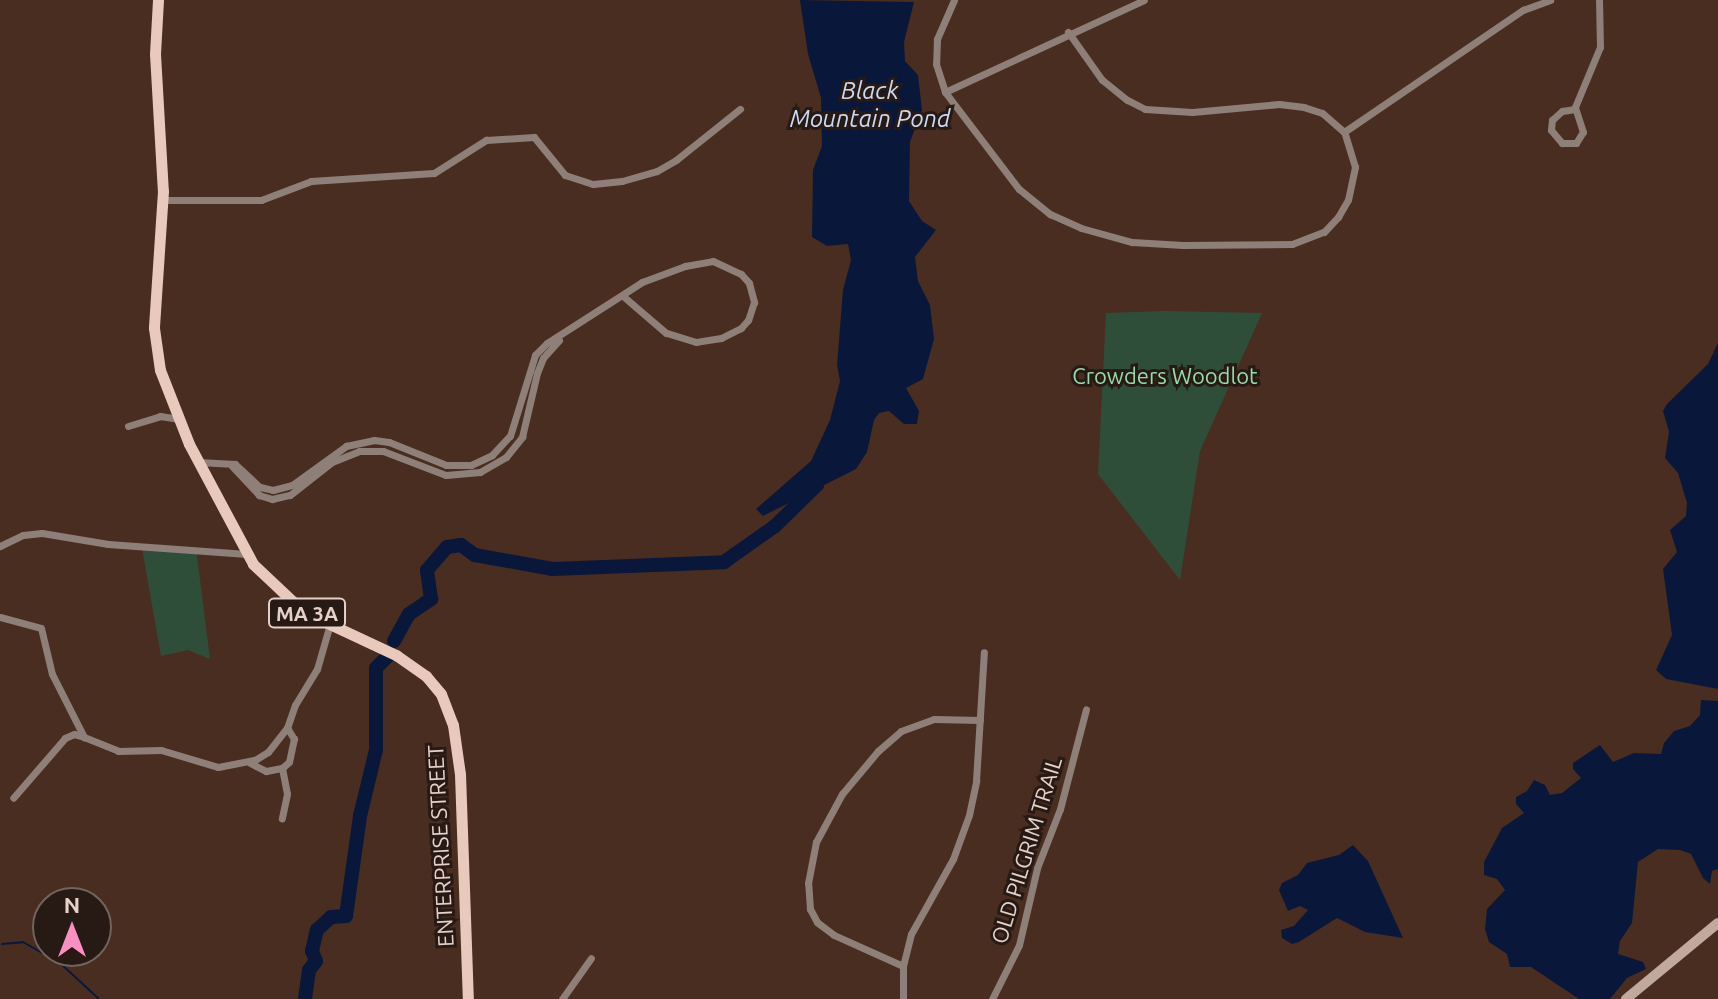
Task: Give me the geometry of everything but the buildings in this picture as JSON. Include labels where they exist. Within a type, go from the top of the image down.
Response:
[{"type":"main road","name":"MA 3A","points":[[158,0],[155,54],[163,197]]},
{"type":"main road","name":"ENTERPRISE STREET","points":[[163,197],[154,340],[160,370],[198,462],[247,554],[295,605],[413,665],[437,688],[449,711],[463,809],[468,999]]},
{"type":"main road","points":[[1626,999],[1718,923]]},
{"type":"street","points":[[954,0],[937,39],[936,64],[945,92],[1019,189],[1038,207],[1081,228],[1146,244],[1292,244],[1324,232],[1338,217],[1352,188],[1355,167],[1344,132],[1322,113],[1294,105],[1192,112],[1145,109],[1127,100],[1102,80],[1068,32]]},
{"type":"street","points":[[945,92],[1068,32],[1144,0]]},
{"type":"street","points":[[1344,132],[1523,10],[1550,0]]},
{"type":"street","points":[[1575,109],[1559,113],[1552,120],[1551,130],[1562,143],[1571,144],[1580,139],[1583,125],[1575,109],[1600,47],[1599,0]]},
{"type":"street","points":[[163,197],[261,200],[311,181],[434,173],[486,140],[534,137],[565,175],[593,184],[622,181],[657,171],[676,160],[740,109]]},
{"type":"street","points":[[198,462],[226,463],[242,469],[267,489],[281,490],[298,486],[346,446],[389,442],[446,465],[471,465],[496,452],[514,428],[535,355],[547,343],[623,296],[664,272],[713,261],[741,274],[749,283],[754,302],[748,320],[741,328],[721,338],[696,342],[666,333],[623,296]]},
{"type":"street","points":[[374,445],[446,475],[471,475],[502,460],[522,437],[543,358],[554,344],[583,321]]},
{"type":"street","points":[[527,377],[535,381]]},
{"type":"street","points":[[128,426],[160,416],[178,419]]},
{"type":"street","points":[[496,452],[502,460]]},
{"type":"street","points":[[426,468],[430,460]]},
{"type":"street","points":[[0,546],[23,535],[42,533],[108,544],[247,554]]},
{"type":"street","points":[[0,617],[41,628],[52,674],[84,737]]},
{"type":"street","points":[[13,798],[65,738],[74,734],[118,751],[161,750],[218,767],[250,763],[268,752],[287,728],[295,705],[317,669],[330,624]]},
{"type":"street","points":[[903,999],[903,966],[919,915],[963,837],[976,781],[984,652]]},
{"type":"street","name":"OLD PILGRIM TRAIL","points":[[992,999],[1019,945],[1037,868],[1060,809],[1086,709]]},
{"type":"street","points":[[903,966],[834,935],[817,922],[810,909],[808,883],[816,842],[842,794],[878,751],[901,731],[934,719],[980,720]]},
{"type":"street","points":[[250,763],[266,771],[282,768],[291,758],[294,745],[287,728]]},
{"type":"street","points":[[282,768],[287,794],[282,818]]},
{"type":"street","points":[[562,999],[591,958]]},
{"type":"green space","name":"Crowders Woodlot","points":[[1106,313],[1262,313],[1200,451],[1180,580],[1098,474]]},
{"type":"green space","points":[[142,548],[196,548],[210,659],[188,650],[161,656]]},
{"type":"water","name":"Black Mountain Pond","points":[[800,0],[914,2],[904,42],[905,61],[918,75],[922,110],[910,142],[909,201],[922,221],[936,230],[915,257],[918,281],[930,305],[934,339],[923,379],[906,388],[919,411],[917,424],[904,424],[889,411],[879,413],[874,420],[867,452],[856,469],[763,516],[756,509],[811,461],[830,420],[840,381],[837,365],[843,290],[851,260],[848,244],[827,246],[812,237],[813,170],[822,146],[821,98],[808,54]]},
{"type":"water","points":[[1718,343],[1718,689],[1666,679],[1656,670],[1672,635],[1663,569],[1677,552],[1670,530],[1686,516],[1687,503],[1678,473],[1665,458],[1669,432],[1663,411],[1708,364]]},
{"type":"water","points":[[1701,700],[1718,701],[1718,869],[1712,871],[1710,884],[1703,878],[1691,854],[1680,850],[1658,849],[1638,862],[1632,923],[1620,941],[1618,954],[1643,962],[1646,969],[1627,978],[1610,999],[1579,999],[1531,967],[1510,967],[1507,954],[1489,942],[1485,929],[1487,909],[1505,890],[1497,879],[1484,875],[1484,862],[1502,828],[1524,813],[1516,804],[1516,797],[1527,791],[1534,780],[1545,785],[1550,795],[1562,793],[1581,778],[1573,769],[1573,763],[1600,745],[1613,762],[1634,753],[1661,754],[1664,743],[1674,731],[1690,726],[1700,715]]},
{"type":"water","points":[[1353,845],[1368,861],[1403,938],[1365,932],[1337,918],[1299,942],[1292,944],[1282,938],[1281,930],[1294,926],[1308,910],[1300,906],[1288,911],[1279,890],[1282,883],[1298,875],[1307,863],[1339,855]]},
{"type":"waterway","points":[[394,641],[409,614],[431,599],[427,570],[447,547],[461,545],[475,555],[553,569],[724,562],[775,526],[817,485]]},
{"type":"waterway","points":[[305,999],[309,970],[316,961],[312,951],[317,930],[331,917],[346,916],[360,816],[376,750],[376,668],[389,655]]},
{"type":"waterway","points":[[2,944],[23,942],[60,963],[99,999]]}]
